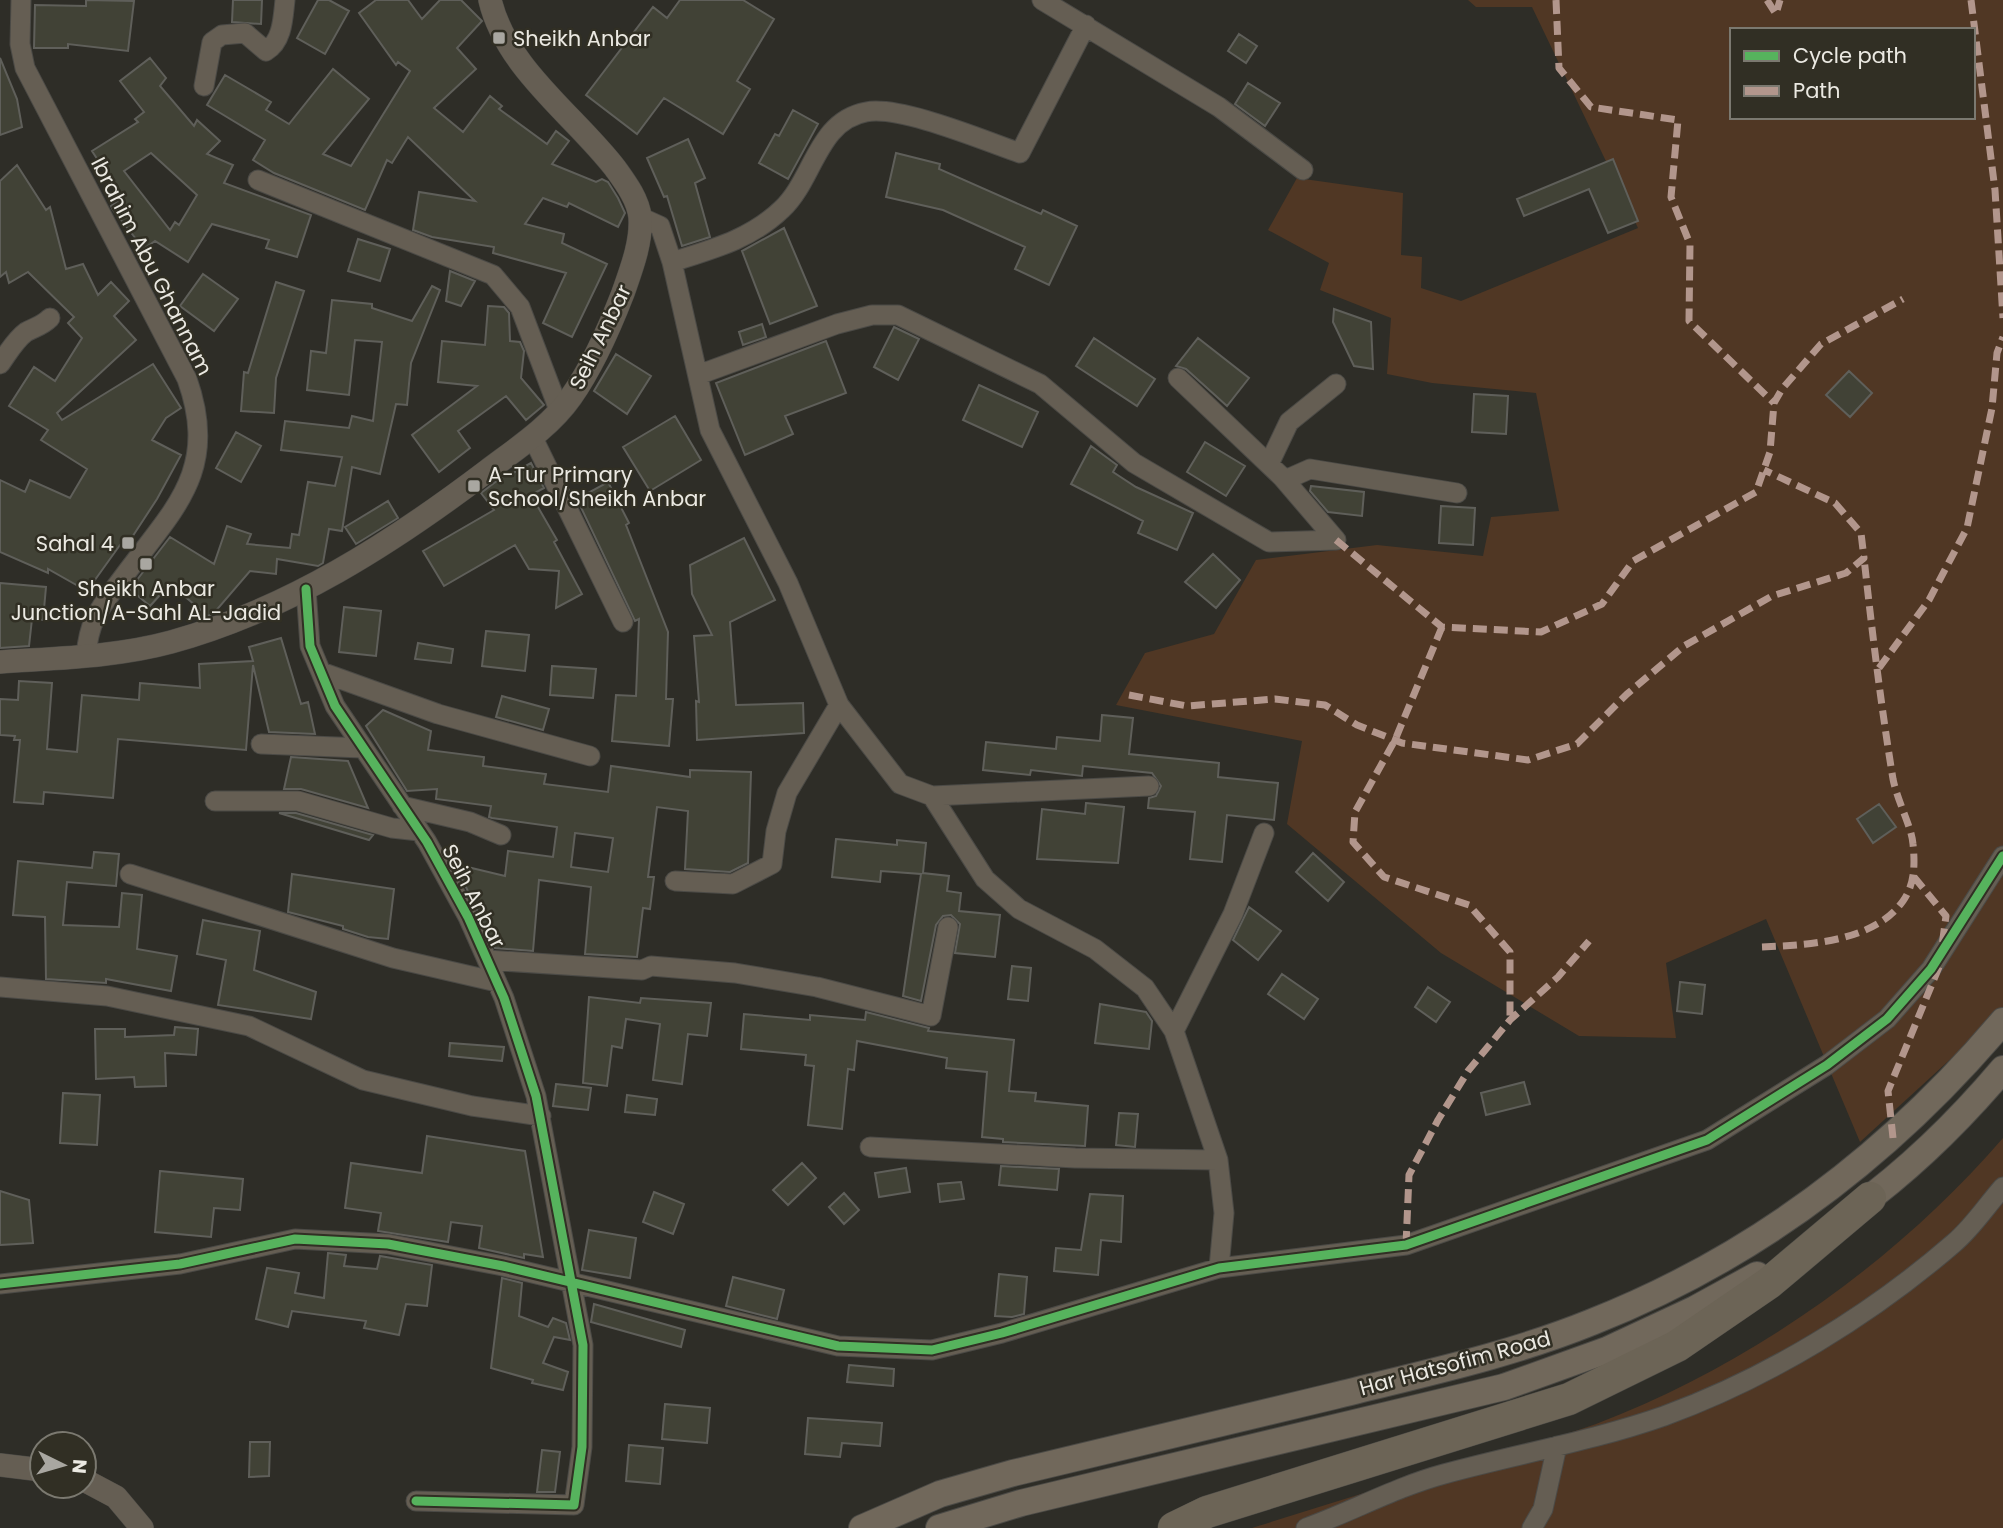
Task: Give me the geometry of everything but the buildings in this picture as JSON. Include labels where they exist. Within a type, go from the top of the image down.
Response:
[{"type":"highway","points":[[1174,1528],[1207,1512],[1569,1399],[1677,1346],[1769,1283],[1870,1198]]},
{"type":"main road","name":"Har Hatsofim Road","points":[[862,1528],[940,1494],[1013,1473],[1495,1357],[1595,1321],[1717,1262],[1787,1221],[1885,1145],[1948,1085],[2003,1021]]},
{"type":"main road","name":"Har Hatsofim Road","points":[[939,1528],[1021,1503],[1504,1387],[1607,1350],[1732,1290],[1804,1247],[1870,1198],[1970,1107],[2003,1069]]},
{"type":"street","name":"Ibrahim Abu Ghannam","points":[[21,0],[19,30],[25,68],[187,379],[200,426],[191,481],[93,618],[86,656]]},
{"type":"street","points":[[204,86],[212,42],[222,35],[245,33],[267,51],[273,47],[281,26],[285,0]]},
{"type":"street","points":[[490,0],[513,51],[598,147],[633,195],[640,217],[660,226],[673,262],[710,430],[788,583],[839,705],[900,784],[932,796],[1149,786]]},
{"type":"street","points":[[1042,0],[1219,107],[1303,170]]},
{"type":"street","points":[[673,262],[728,245],[753,233],[784,208],[836,124],[868,111],[911,116],[1020,153],[1086,25]]},
{"type":"street","points":[[257,180],[494,275],[520,307],[559,410]]},
{"type":"street","name":"Seih Anbar","points":[[0,662],[86,656],[170,642],[267,609],[306,589],[434,511],[532,436],[559,410],[585,374],[613,320],[638,242],[640,217]]},
{"type":"street","points":[[698,374],[837,324],[872,315],[898,314],[1040,384],[1134,463],[1269,542],[1336,540],[1269,464],[1178,378]]},
{"type":"street","points":[[0,363],[17,340],[28,331],[40,328],[50,318]]},
{"type":"street","points":[[1269,464],[1289,422],[1336,384]]},
{"type":"street","points":[[532,436],[623,622]]},
{"type":"street","points":[[1285,481],[1310,469],[1457,493]]},
{"type":"street","name":"Seih Anbar","points":[[306,589],[310,646],[335,706],[419,831],[468,917],[497,982],[541,1116],[583,1345],[582,1447],[574,1505],[416,1501]]},
{"type":"street","points":[[321,672],[438,714],[590,756]]},
{"type":"street","points":[[675,881],[733,884],[772,864],[776,831],[787,793],[839,705]]},
{"type":"street","points":[[261,744],[362,748]]},
{"type":"street","points":[[932,796],[985,879],[1019,909],[1095,949],[1145,988],[1174,1031],[1218,1160],[1224,1213],[1219,1268]]},
{"type":"street","points":[[215,801],[298,801],[392,828],[419,831]]},
{"type":"street","points":[[402,806],[470,822],[501,835]]},
{"type":"street","points":[[1174,1031],[1233,914],[1264,833]]},
{"type":"street","points":[[0,1284],[180,1264],[295,1239],[402,1246],[573,1282],[838,1346],[932,1350],[1002,1333],[1219,1268],[1406,1245],[1707,1140],[1827,1065],[1887,1019],[1931,969],[2003,856]]},
{"type":"street","points":[[130,874],[393,958],[497,982]]},
{"type":"street","points":[[487,960],[642,970],[651,966],[735,973],[817,987],[931,1016],[948,927]]},
{"type":"street","points":[[0,987],[107,996],[249,1026],[363,1080],[472,1107],[541,1116]]},
{"type":"street","points":[[870,1147],[1075,1158],[1218,1160]]},
{"type":"street","points":[[1318,1526],[1385,1494],[1442,1474],[1557,1446],[1663,1416],[1716,1395],[1808,1346],[1875,1303],[1956,1242],[2003,1187]]},
{"type":"street","points":[[1532,1528],[1543,1509],[1557,1446]]},
{"type":"street","points":[[0,1465],[28,1468]]},
{"type":"street","points":[[98,1488],[116,1497],[142,1528]]},
{"type":"street","points":[[98,1492],[111,1503],[129,1528]]},
{"type":"shaded area","points":[[1468,0],[2003,0],[2003,1011],[1860,1142],[1766,919],[1666,963],[1676,1038],[1579,1036],[1441,953],[1287,824],[1302,741],[1116,705],[1145,653],[1214,634],[1256,560],[1377,545],[1483,556],[1491,517],[1559,511],[1536,393],[1432,383],[1387,374],[1391,318],[1320,290],[1329,263],[1268,230],[1297,178],[1403,193],[1401,255],[1422,257],[1421,288],[1461,301],[1638,228],[1532,7],[1476,7]]},
{"type":"shaded area","points":[[2003,1138],[2003,1528],[1252,1528],[1596,1424],[1709,1372],[1764,1341],[1867,1268],[1961,1184]]},
{"type":"marked path","points":[[1556,0],[1559,68],[1591,107],[1678,120],[1671,197],[1690,244],[1689,321],[1774,403]]},
{"type":"marked path","points":[[1767,0],[1776,14],[1780,0]]},
{"type":"marked path","points":[[1971,0],[1975,28]]},
{"type":"marked path","points":[[1975,32],[1995,190],[2003,318]]},
{"type":"marked path","points":[[1336,540],[1442,627],[1541,632],[1602,604],[1633,561],[1756,492],[1770,452],[1774,403],[1782,389],[1821,344],[1903,299]]},
{"type":"marked path","points":[[1879,668],[1929,600],[1967,528],[1992,408],[1997,353],[2003,337]]},
{"type":"marked path","points":[[1129,695],[1187,706],[1275,699],[1325,705],[1357,725],[1402,743],[1528,760],[1577,744],[1627,694],[1684,646],[1772,596],[1846,573],[1864,558],[1861,533],[1835,503],[1764,470]]},
{"type":"marked path","points":[[1762,947],[1799,945],[1858,933],[1891,915],[1903,901],[1912,881],[1913,844],[1893,779],[1864,558]]},
{"type":"marked path","points":[[1442,627],[1395,740],[1355,812],[1353,842],[1384,877],[1469,905],[1510,952],[1510,1020]]},
{"type":"marked path","points":[[1914,877],[1946,916],[1942,946]]},
{"type":"marked path","points":[[1406,1245],[1409,1175],[1438,1120],[1468,1071],[1510,1020],[1558,977],[1589,941]]},
{"type":"marked path","points":[[1893,1138],[1888,1091],[1939,967]]},
{"type":"cycle path","points":[[306,589],[310,646],[335,706],[427,842],[468,917],[504,998],[536,1096],[583,1345],[582,1447],[574,1505],[416,1501]]},
{"type":"cycle path","points":[[0,1284],[180,1264],[295,1239],[388,1244],[503,1266],[838,1346],[932,1350],[1002,1333],[1219,1268],[1406,1245],[1707,1140],[1827,1065],[1887,1019],[1931,969],[2003,856]]},
{"type":"place","name":"Sheikh Anbar","points":[[499,38]]},
{"type":"place","name":"A-Tur Primary School/Sheikh Anbar","points":[[474,486]]},
{"type":"place","name":"Sahal 4","points":[[128,543]]},
{"type":"place","name":"Sheikh Anbar Junction/A-Sahl AL-Jadid","points":[[146,564]]}]
